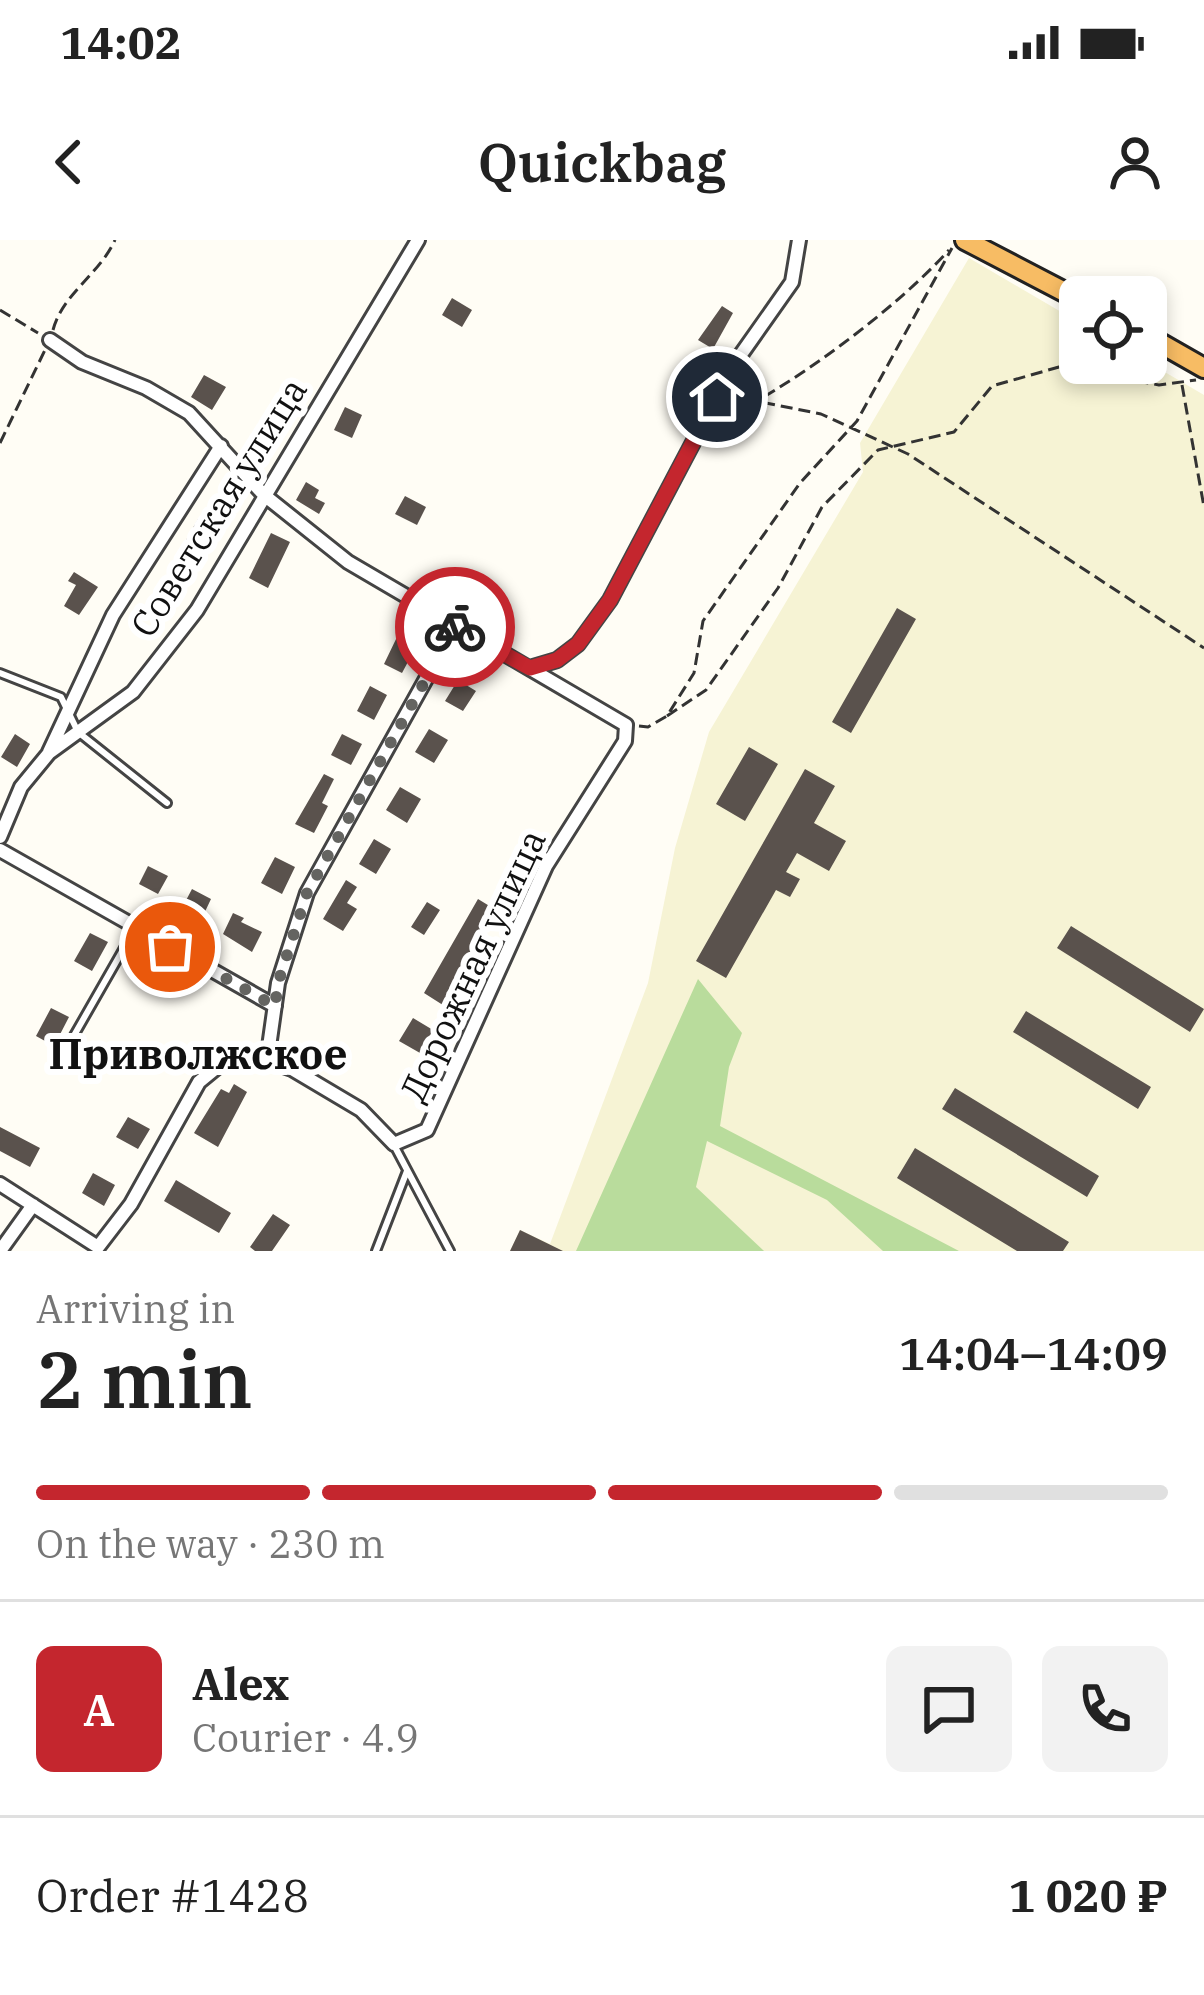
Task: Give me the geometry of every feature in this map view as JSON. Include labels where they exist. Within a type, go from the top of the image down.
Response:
[{"type":"highway","points":[[968,242],[1059,289]]},
{"type":"highway","points":[[1167,347],[1204,368]]},
{"type":"street","name":"Советская улица","points":[[0,837],[21,787],[49,753],[133,692],[197,610],[418,240]]},
{"type":"street","points":[[530,668],[557,660],[578,644],[610,600],[734,363],[792,282],[799,240]]},
{"type":"street","points":[[50,340],[82,362],[146,388],[189,413],[264,495],[348,562],[626,725]]},
{"type":"street","points":[[49,753],[113,616],[221,446]]},
{"type":"street","points":[[0,1184],[102,1249],[199,1082],[226,1059],[255,1056],[267,1060],[278,983],[307,893],[456,625]]},
{"type":"street","name":"Дорожная улица","points":[[267,1060],[292,1069],[361,1110],[394,1144],[427,1130],[546,866],[625,741],[626,725]]},
{"type":"street","points":[[0,850],[275,1006]]},
{"type":"street","points":[[0,1251],[33,1205]]},
{"type":"lane","points":[[0,674],[61,697],[78,732],[167,803]]},
{"type":"lane","points":[[60,1060],[136,927]]},
{"type":"lane","points":[[394,1144],[450,1251]]},
{"type":"lane","points":[[376,1251],[407,1170]]},
{"type":"path","points":[[699,430],[761,402],[968,242]]},
{"type":"path","points":[[667,716],[694,673],[703,621],[800,483],[850,429],[920,310],[968,242]]},
{"type":"path","points":[[0,310],[50,340]]},
{"type":"path","points":[[734,363],[761,402],[820,415],[891,447],[1204,648]]},
{"type":"path","points":[[626,725],[648,727],[706,690],[778,588],[822,507],[878,450],[954,432],[992,386],[1059,367],[1159,385],[1204,379]]},
{"type":"path","points":[[1182,382],[1204,507]]},
{"type":"shaded area","points":[[969,258],[1059,311],[1059,384],[1167,384],[1167,373],[1204,395],[1204,1251],[510,1251],[520,1230],[550,1244],[648,983],[675,848],[709,732],[863,472],[860,443]]},
{"type":"green space","points":[[698,979],[742,1033],[729,1067],[720,1126],[959,1251],[883,1251],[827,1200],[707,1141],[696,1187],[764,1251],[576,1251]]},
{"type":"building","points":[[452,298],[472,310],[462,327],[442,315]]},
{"type":"building","points":[[722,306],[733,313],[713,349],[698,340]]},
{"type":"building","points":[[204,375],[226,387],[212,410],[191,397]]},
{"type":"building","points":[[345,407],[362,415],[352,438],[334,430]]},
{"type":"building","points":[[306,482],[319,490],[315,498],[325,503],[319,514],[296,500]]},
{"type":"building","points":[[405,496],[426,507],[417,525],[395,514]]},
{"type":"building","points":[[198,519],[216,529],[203,552],[185,542]]},
{"type":"building","points":[[271,533],[290,542],[268,588],[249,578]]},
{"type":"building","points":[[74,572],[98,587],[79,615],[64,606],[76,585],[68,581]]},
{"type":"building","points":[[897,608],[916,619],[851,733],[832,722]]},
{"type":"building","points":[[398,635],[417,645],[402,673],[384,664]]},
{"type":"building","points":[[458,680],[476,691],[463,711],[445,701]]},
{"type":"building","points":[[370,686],[387,695],[374,720],[357,711]]},
{"type":"building","points":[[429,729],[448,740],[434,763],[415,752]]},
{"type":"building","points":[[15,734],[30,744],[17,767],[1,757]]},
{"type":"building","points":[[342,734],[362,744],[351,765],[331,755]]},
{"type":"building","points":[[749,747],[778,764],[745,821],[716,804]]},
{"type":"building","points":[[805,769],[835,786],[814,823],[846,841],[829,871],[797,853],[786,872],[800,879],[790,897],[776,890],[726,978],[696,961]]},
{"type":"building","points":[[324,774],[334,779],[322,803],[328,806],[314,833],[295,824]]},
{"type":"building","points":[[400,787],[421,799],[407,823],[386,810]]},
{"type":"building","points":[[374,839],[391,849],[376,874],[359,864]]},
{"type":"building","points":[[275,857],[295,867],[282,894],[261,883]]},
{"type":"building","points":[[148,866],[168,876],[158,894],[139,884]]},
{"type":"building","points":[[346,880],[357,887],[347,903],[357,909],[343,931],[323,919]]},
{"type":"building","points":[[192,889],[211,899],[202,918],[182,908]]},
{"type":"building","points":[[478,899],[496,910],[446,1007],[424,993]]},
{"type":"building","points":[[427,902],[440,910],[424,935],[411,927]]},
{"type":"building","points":[[233,913],[262,932],[252,952],[223,934]]},
{"type":"building","points":[[1071,926],[1204,1009],[1190,1032],[1057,948]]},
{"type":"building","points":[[90,933],[108,942],[92,971],[74,961]]},
{"type":"building","points":[[51,1008],[69,1017],[54,1046],[36,1036]]},
{"type":"building","points":[[1026,1011],[1151,1087],[1138,1109],[1013,1032]]},
{"type":"building","points":[[413,1018],[433,1030],[420,1053],[399,1041]]},
{"type":"building","points":[[234,1084],[247,1092],[218,1147],[194,1133],[221,1089],[229,1093]]},
{"type":"building","points":[[955,1088],[1099,1176],[1087,1197],[942,1109]]},
{"type":"building","points":[[128,1117],[150,1129],[138,1149],[116,1137]]},
{"type":"building","points":[[0,1127],[40,1148],[30,1167],[0,1151]]},
{"type":"building","points":[[915,1148],[1069,1242],[1063,1251],[1017,1251],[897,1178]]},
{"type":"building","points":[[93,1173],[115,1185],[104,1206],[82,1193]]},
{"type":"building","points":[[176,1180],[231,1213],[219,1233],[164,1201]]},
{"type":"building","points":[[273,1214],[290,1225],[272,1251],[255,1251],[250,1247]]},
{"type":"building","points":[[520,1230],[563,1251],[510,1251]]},
{"type":"way so far","points":[[170,947],[275,1006],[307,893],[455,627]]},
{"type":"district","name":"Приволжское","points":[[198,1053]]},
{"type":"route","points":[[455,627],[530,668],[557,660],[578,644],[610,600],[717,397]]}]
